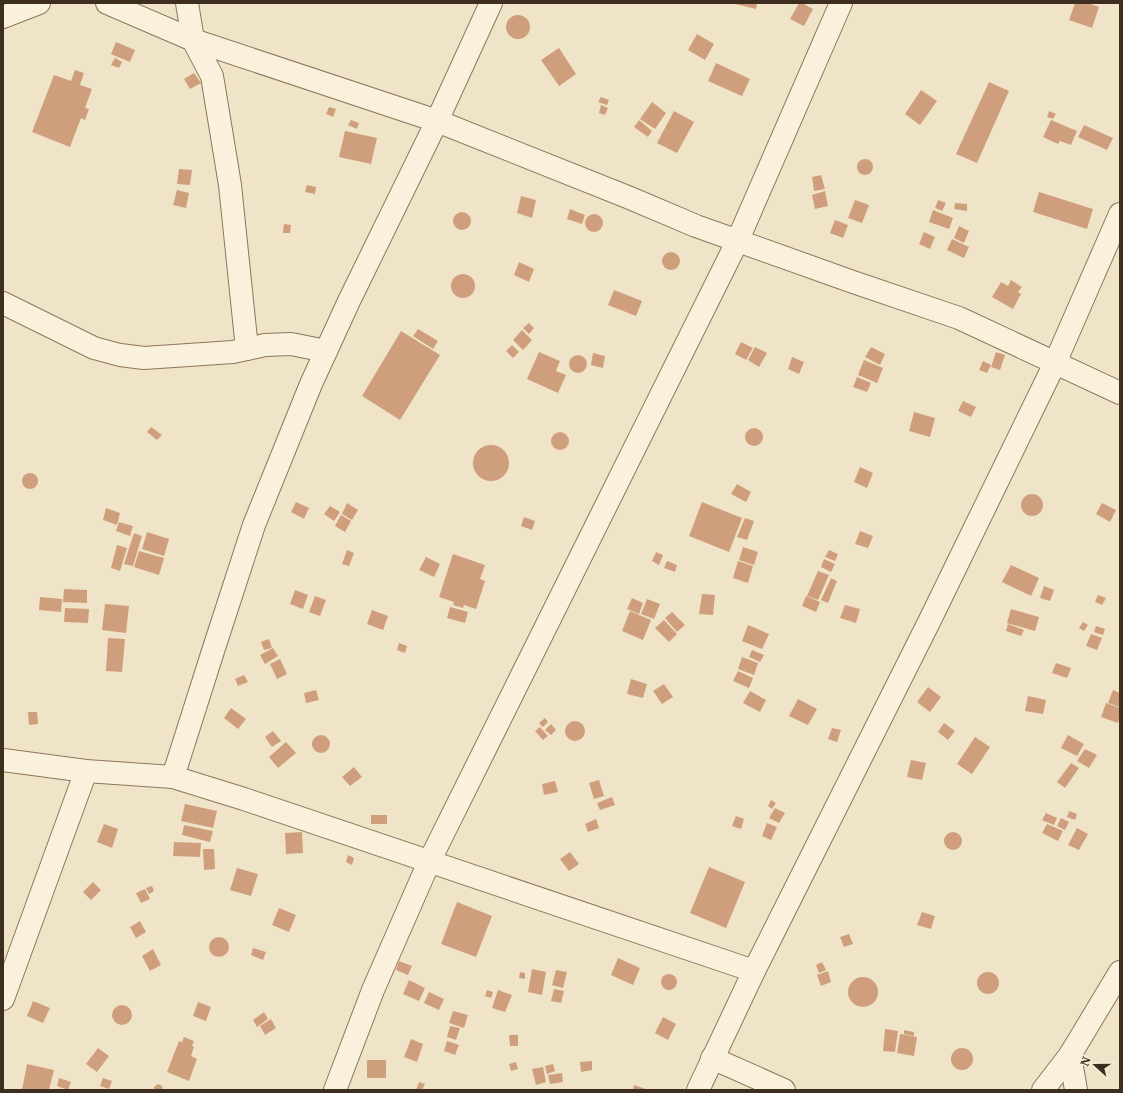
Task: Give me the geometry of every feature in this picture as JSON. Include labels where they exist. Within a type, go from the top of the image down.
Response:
[{"type":"street","points":[[3,17],[39,3]]},
{"type":"street","points":[[107,3],[193,40],[437,121],[737,242],[959,318],[1120,393]]},
{"type":"street","points":[[188,3],[193,40],[212,76],[230,185],[247,349]]},
{"type":"street","points":[[173,777],[254,524],[311,384],[348,300],[437,121],[491,3]]},
{"type":"street","points":[[335,1090],[373,990],[429,862],[737,242],[841,3]]},
{"type":"street","points":[[698,1090],[754,971],[930,620],[1055,363],[1120,214]]},
{"type":"street","points":[[3,303],[94,348],[120,355],[144,358],[233,352],[265,345],[291,344],[326,352]]},
{"type":"street","points":[[3,760],[86,771],[173,777],[244,799],[754,971]]},
{"type":"street","points":[[3,999],[86,771]]},
{"type":"street","points":[[1043,1090],[1070,1055],[1120,972]]},
{"type":"street","points":[[1070,1055],[1076,1090]]},
{"type":"street","points":[[712,1058],[784,1090]]},
{"type":"building","points":[[731,3],[757,3],[756,9]]},
{"type":"building","points":[[799,3],[813,9],[804,26],[790,19]]},
{"type":"building","points":[[1075,3],[1088,3],[1099,7],[1092,28],[1069,20]]},
{"type":"building","points":[[518,15],[523,16],[529,22],[529,32],[523,38],[518,39],[513,38],[507,32],[506,27],[507,22],[513,16]]},
{"type":"building","points":[[697,34],[714,44],[705,60],[688,50]]},
{"type":"building","points":[[116,42],[135,50],[130,62],[111,54]]},
{"type":"building","points":[[559,48],[576,74],[559,86],[541,60]]},
{"type":"building","points":[[115,58],[122,62],[119,68],[111,65]]},
{"type":"building","points":[[716,63],[750,79],[742,96],[708,81]]},
{"type":"building","points":[[75,70],[84,73],[80,85],[92,89],[85,108],[89,109],[85,120],[81,118],[70,147],[32,132],[54,75],[71,81]]},
{"type":"building","points":[[194,73],[201,83],[190,89],[184,79]]},
{"type":"building","points":[[989,82],[1009,91],[977,163],[956,154]]},
{"type":"building","points":[[921,90],[937,101],[920,125],[905,114]]},
{"type":"building","points":[[601,97],[609,100],[607,105],[598,102]]},
{"type":"building","points":[[652,102],[666,113],[655,129],[640,119]]},
{"type":"building","points":[[601,105],[608,108],[605,115],[599,113]]},
{"type":"building","points":[[329,107],[336,109],[333,117],[326,114]]},
{"type":"building","points":[[674,111],[694,122],[677,153],[657,143]]},
{"type":"building","points":[[1049,111],[1056,114],[1053,119],[1047,117]]},
{"type":"building","points":[[351,120],[359,123],[357,129],[348,125]]},
{"type":"building","points":[[639,120],[652,131],[648,137],[634,127]]},
{"type":"building","points":[[1051,120],[1077,131],[1071,145],[1060,141],[1058,144],[1043,137]]},
{"type":"building","points":[[1084,125],[1113,138],[1107,150],[1078,137]]},
{"type":"building","points":[[345,131],[377,138],[371,164],[339,157]]},
{"type":"building","points":[[865,159],[871,161],[873,167],[871,173],[865,175],[859,173],[857,167],[859,161]]},
{"type":"building","points":[[179,169],[192,170],[190,185],[177,184]]},
{"type":"building","points":[[821,175],[825,189],[814,191],[812,177]]},
{"type":"building","points":[[307,185],[316,187],[315,194],[305,192]]},
{"type":"building","points":[[177,190],[189,193],[186,208],[173,205]]},
{"type":"building","points":[[825,191],[828,206],[815,209],[812,195]]},
{"type":"building","points":[[1039,192],[1093,209],[1087,229],[1033,212]]},
{"type":"building","points":[[521,196],[536,200],[532,218],[517,213]]},
{"type":"building","points":[[855,200],[869,205],[862,223],[848,218]]},
{"type":"building","points":[[938,200],[946,203],[942,211],[935,208]]},
{"type":"building","points":[[955,203],[967,204],[967,211],[954,209]]},
{"type":"building","points":[[570,209],[585,215],[582,224],[567,219]]},
{"type":"building","points":[[933,210],[953,218],[949,229],[929,222]]},
{"type":"building","points":[[458,212],[466,212],[471,217],[469,228],[466,230],[458,230],[453,225],[453,217]]},
{"type":"building","points":[[590,214],[598,214],[603,219],[601,230],[598,232],[590,232],[585,227],[585,219]]},
{"type":"building","points":[[835,220],[848,225],[843,238],[830,233]]},
{"type":"building","points":[[284,224],[291,225],[290,233],[283,233]]},
{"type":"building","points":[[959,226],[969,231],[964,243],[954,238]]},
{"type":"building","points":[[924,232],[935,237],[930,249],[919,244]]},
{"type":"building","points":[[952,239],[969,247],[964,258],[947,250]]},
{"type":"building","points":[[667,252],[675,252],[680,257],[678,268],[675,270],[667,270],[662,265],[662,257]]},
{"type":"building","points":[[519,262],[534,269],[529,282],[514,275]]},
{"type":"building","points":[[463,274],[471,278],[475,286],[471,294],[463,298],[455,294],[451,286],[455,278]]},
{"type":"building","points":[[1011,280],[1022,287],[1018,292],[1021,294],[1013,309],[992,297],[1001,282],[1008,286]]},
{"type":"building","points":[[614,290],[642,301],[636,316],[608,305]]},
{"type":"building","points":[[529,323],[534,328],[529,334],[523,328]]},
{"type":"building","points":[[418,329],[438,341],[433,349],[413,336]]},
{"type":"building","points":[[522,330],[532,340],[523,350],[513,340]]},
{"type":"building","points":[[401,331],[440,355],[400,420],[362,396]]},
{"type":"building","points":[[741,342],[753,348],[746,360],[735,354]]},
{"type":"building","points":[[512,345],[519,352],[513,358],[506,351]]},
{"type":"building","points":[[755,347],[767,353],[759,367],[748,360]]},
{"type":"building","points":[[871,347],[885,354],[880,365],[865,357]]},
{"type":"building","points":[[539,352],[560,361],[556,371],[566,375],[558,393],[527,379]]},
{"type":"building","points":[[996,352],[1005,355],[1000,370],[991,367]]},
{"type":"building","points":[[593,353],[605,356],[603,368],[591,365]]},
{"type":"building","points":[[574,355],[582,355],[587,360],[585,371],[582,373],[574,373],[569,368],[569,360]]},
{"type":"building","points":[[792,357],[804,362],[799,374],[788,369]]},
{"type":"building","points":[[864,360],[883,368],[877,383],[858,375]]},
{"type":"building","points":[[983,361],[991,365],[987,373],[979,370]]},
{"type":"building","points":[[857,377],[871,383],[867,392],[853,387]]},
{"type":"building","points":[[963,401],[976,407],[971,417],[958,411]]},
{"type":"building","points":[[914,412],[935,418],[930,437],[909,431]]},
{"type":"building","points":[[151,427],[162,435],[157,440],[147,432]]},
{"type":"building","points":[[754,428],[760,431],[763,437],[760,443],[754,446],[748,443],[745,437],[748,431]]},
{"type":"building","points":[[556,432],[564,432],[569,437],[567,448],[564,450],[556,450],[551,445],[551,437]]},
{"type":"building","points":[[495,445],[504,450],[508,456],[508,470],[504,476],[495,481],[487,481],[478,476],[474,470],[473,459],[478,450],[484,446]]},
{"type":"building","points":[[860,467],[873,473],[867,488],[854,482]]},
{"type":"building","points":[[27,473],[33,473],[38,478],[36,487],[33,489],[27,489],[22,484],[22,478]]},
{"type":"building","points":[[737,484],[751,492],[746,502],[731,494]]},
{"type":"building","points":[[1032,494],[1040,497],[1043,505],[1040,513],[1032,516],[1024,513],[1021,505],[1024,497]]},
{"type":"building","points":[[296,502],[309,508],[304,519],[291,512]]},
{"type":"building","points":[[702,502],[742,518],[729,552],[689,536]]},
{"type":"building","points":[[347,503],[358,510],[352,520],[342,514]]},
{"type":"building","points":[[1102,503],[1116,510],[1110,522],[1096,514]]},
{"type":"building","points":[[330,506],[340,512],[334,521],[324,514]]},
{"type":"building","points":[[106,508],[120,513],[117,525],[103,520]]},
{"type":"building","points":[[341,515],[351,521],[345,532],[335,526]]},
{"type":"building","points":[[524,517],[535,521],[532,530],[521,526]]},
{"type":"building","points":[[745,518],[754,521],[747,540],[737,537]]},
{"type":"building","points":[[119,522],[133,526],[130,536],[116,531]]},
{"type":"building","points":[[860,531],[873,536],[868,548],[855,544]]},
{"type":"building","points":[[147,532],[169,539],[164,556],[142,549]]},
{"type":"building","points":[[134,533],[142,536],[133,566],[124,564]]},
{"type":"building","points":[[117,545],[127,548],[120,571],[111,568]]},
{"type":"building","points":[[743,547],[758,552],[754,565],[739,560]]},
{"type":"building","points":[[347,550],[354,553],[349,566],[342,564]]},
{"type":"building","points":[[829,550],[838,554],[835,561],[825,557]]},
{"type":"building","points":[[139,551],[164,558],[159,575],[134,567]]},
{"type":"building","points":[[656,552],[663,555],[659,565],[652,561]]},
{"type":"building","points":[[453,554],[485,565],[480,579],[485,581],[476,609],[464,605],[463,608],[453,605],[454,602],[439,597]]},
{"type":"building","points":[[426,557],[440,564],[434,577],[419,570]]},
{"type":"building","points":[[824,559],[835,564],[831,572],[821,567]]},
{"type":"building","points":[[667,561],[677,565],[675,572],[664,568]]},
{"type":"building","points":[[738,561],[753,566],[748,583],[733,578]]},
{"type":"building","points":[[1011,565],[1039,578],[1031,596],[1002,582]]},
{"type":"building","points":[[818,571],[829,575],[818,600],[807,596]]},
{"type":"building","points":[[831,578],[837,581],[828,603],[821,600]]},
{"type":"building","points":[[1044,586],[1054,590],[1050,601],[1040,598]]},
{"type":"building","points":[[64,589],[87,590],[87,603],[63,602]]},
{"type":"building","points":[[295,590],[308,595],[303,609],[290,604]]},
{"type":"building","points":[[702,594],[715,595],[713,615],[699,614]]},
{"type":"building","points":[[1098,595],[1106,598],[1102,605],[1095,602]]},
{"type":"building","points":[[315,596],[326,600],[320,616],[309,612]]},
{"type":"building","points":[[806,596],[820,602],[816,612],[802,606]]},
{"type":"building","points":[[40,597],[62,599],[61,612],[39,610]]},
{"type":"building","points":[[632,598],[643,603],[639,614],[627,609]]},
{"type":"building","points":[[647,599],[660,604],[654,619],[641,614]]},
{"type":"building","points":[[105,604],[129,606],[126,633],[102,630]]},
{"type":"building","points":[[845,605],[860,609],[856,623],[840,618]]},
{"type":"building","points":[[450,607],[468,612],[465,623],[447,618]]},
{"type":"building","points":[[65,608],[89,609],[88,623],[64,622]]},
{"type":"building","points":[[1011,609],[1039,617],[1035,631],[1007,623]]},
{"type":"building","points":[[372,610],[388,616],[383,630],[367,624]]},
{"type":"building","points":[[630,611],[651,620],[643,640],[622,631]]},
{"type":"building","points":[[672,612],[685,625],[677,632],[665,618]]},
{"type":"building","points":[[664,620],[677,634],[669,642],[655,628]]},
{"type":"building","points":[[1083,622],[1088,625],[1084,631],[1079,628]]},
{"type":"building","points":[[1008,624],[1024,630],[1021,636],[1006,631]]},
{"type":"building","points":[[748,625],[769,634],[762,649],[742,641]]},
{"type":"building","points":[[1096,626],[1105,629],[1103,635],[1094,632]]},
{"type":"building","points":[[1091,634],[1102,638],[1097,650],[1086,646]]},
{"type":"building","points":[[108,638],[125,639],[122,672],[106,671]]},
{"type":"building","points":[[269,639],[272,648],[264,650],[261,642]]},
{"type":"building","points":[[399,643],[407,646],[405,653],[397,650]]},
{"type":"building","points":[[273,648],[278,656],[265,664],[260,655]]},
{"type":"building","points":[[752,650],[764,655],[760,662],[749,657]]},
{"type":"building","points":[[742,657],[758,663],[754,675],[738,669]]},
{"type":"building","points":[[280,659],[287,674],[277,679],[270,664]]},
{"type":"building","points":[[1056,663],[1071,668],[1067,678],[1052,673]]},
{"type":"building","points":[[738,671],[753,678],[749,688],[733,681]]},
{"type":"building","points":[[244,675],[248,682],[238,686],[235,679]]},
{"type":"building","points":[[631,679],[647,684],[643,698],[627,694]]},
{"type":"building","points":[[664,684],[673,697],[662,704],[653,691]]},
{"type":"building","points":[[928,687],[941,697],[930,712],[917,702]]},
{"type":"building","points":[[316,690],[319,700],[306,703],[304,693]]},
{"type":"building","points":[[1113,690],[1120,693],[1119,707],[1108,703]]},
{"type":"building","points":[[750,691],[766,700],[760,712],[743,703]]},
{"type":"building","points":[[1028,696],[1046,700],[1043,714],[1025,711]]},
{"type":"building","points":[[798,699],[817,709],[808,725],[789,716]]},
{"type":"building","points":[[1106,703],[1120,708],[1118,723],[1101,717]]},
{"type":"building","points":[[231,708],[246,719],[238,729],[224,718]]},
{"type":"building","points":[[28,712],[37,712],[38,724],[29,725]]},
{"type":"building","points":[[545,718],[548,722],[543,727],[539,723]]},
{"type":"building","points":[[575,721],[582,724],[585,731],[582,738],[575,741],[568,738],[565,731],[568,724]]},
{"type":"building","points":[[944,723],[955,731],[948,740],[938,732]]},
{"type":"building","points":[[551,724],[556,730],[551,735],[545,730]]},
{"type":"building","points":[[540,727],[548,736],[543,740],[535,731]]},
{"type":"building","points":[[832,728],[841,730],[837,742],[828,739]]},
{"type":"building","points":[[273,731],[281,741],[272,747],[265,737]]},
{"type":"building","points":[[317,735],[325,735],[330,740],[328,751],[325,753],[317,753],[312,748],[312,740]]},
{"type":"building","points":[[1068,735],[1084,744],[1077,756],[1061,748]]},
{"type":"building","points":[[975,737],[990,747],[972,774],[957,764]]},
{"type":"building","points":[[286,742],[296,753],[278,768],[269,757]]},
{"type":"building","points":[[1085,749],[1097,755],[1089,768],[1077,761]]},
{"type":"building","points":[[911,760],[926,763],[922,780],[907,777]]},
{"type":"building","points":[[1071,763],[1079,768],[1065,788],[1057,782]]},
{"type":"building","points":[[354,767],[362,777],[350,786],[342,777]]},
{"type":"building","points":[[599,780],[604,796],[594,799],[589,783]]},
{"type":"building","points":[[555,781],[558,792],[544,795],[542,784]]},
{"type":"building","points":[[612,797],[615,805],[600,810],[597,803]]},
{"type":"building","points":[[771,800],[776,803],[772,809],[768,806]]},
{"type":"building","points":[[185,804],[217,811],[213,828],[181,821]]},
{"type":"building","points":[[775,808],[785,813],[779,823],[769,818]]},
{"type":"building","points":[[1069,811],[1077,814],[1075,820],[1067,817]]},
{"type":"building","points":[[1046,813],[1057,818],[1054,825],[1042,820]]},
{"type":"building","points":[[371,815],[387,815],[387,824],[371,824]]},
{"type":"building","points":[[736,816],[744,819],[741,829],[732,826]]},
{"type":"building","points":[[1061,818],[1069,822],[1065,830],[1057,826]]},
{"type":"building","points":[[596,819],[599,828],[588,832],[585,824]]},
{"type":"building","points":[[767,823],[777,827],[771,840],[762,836]]},
{"type":"building","points":[[104,824],[118,829],[112,848],[97,842]]},
{"type":"building","points":[[1047,824],[1063,831],[1058,841],[1042,833]]},
{"type":"building","points":[[184,825],[213,831],[210,842],[182,835]]},
{"type":"building","points":[[1077,828],[1088,834],[1079,850],[1068,845]]},
{"type":"building","points":[[302,832],[303,853],[286,854],[285,833]]},
{"type":"building","points":[[953,832],[959,835],[962,841],[959,847],[953,850],[947,847],[944,841],[947,835]]},
{"type":"building","points":[[174,842],[201,843],[200,857],[173,856]]},
{"type":"building","points":[[203,849],[214,849],[215,869],[204,870]]},
{"type":"building","points":[[570,852],[579,864],[569,871],[560,859]]},
{"type":"building","points":[[348,855],[354,858],[352,865],[346,862]]},
{"type":"building","points":[[709,867],[745,882],[726,928],[690,913]]},
{"type":"building","points":[[237,868],[258,874],[251,896],[230,890]]},
{"type":"building","points":[[93,882],[101,890],[91,900],[83,892]]},
{"type":"building","points":[[152,886],[154,891],[149,894],[146,888]]},
{"type":"building","points":[[145,889],[150,899],[141,903],[136,893]]},
{"type":"building","points":[[457,902],[492,916],[476,957],[441,944]]},
{"type":"building","points":[[279,908],[296,915],[289,932],[272,925]]},
{"type":"building","points":[[922,912],[935,916],[931,929],[917,925]]},
{"type":"building","points":[[140,921],[146,932],[136,938],[130,927]]},
{"type":"building","points":[[849,934],[853,944],[844,947],[840,937]]},
{"type":"building","points":[[219,937],[226,940],[229,947],[226,954],[219,957],[212,954],[209,947],[212,940]]},
{"type":"building","points":[[253,948],[266,952],[263,960],[251,955]]},
{"type":"building","points":[[153,949],[161,965],[150,971],[142,956]]},
{"type":"building","points":[[618,958],[640,968],[633,985],[611,975]]},
{"type":"building","points":[[399,961],[412,966],[408,975],[396,970]]},
{"type":"building","points":[[822,962],[826,970],[819,973],[816,965]]},
{"type":"building","points":[[532,969],[546,972],[542,995],[528,992]]},
{"type":"building","points":[[556,970],[567,972],[563,988],[552,985]]},
{"type":"building","points":[[828,971],[831,982],[821,986],[817,975]]},
{"type":"building","points":[[520,972],[525,973],[525,979],[519,978]]},
{"type":"building","points":[[988,972],[996,975],[999,983],[996,991],[988,994],[980,991],[977,983],[980,975]]},
{"type":"building","points":[[669,974],[675,976],[677,982],[675,988],[669,990],[663,988],[661,982],[663,976]]},
{"type":"building","points":[[863,977],[874,981],[878,992],[874,1003],[863,1007],[852,1003],[848,992],[852,981]]},
{"type":"building","points":[[409,980],[425,988],[419,1001],[403,994]]},
{"type":"building","points":[[554,989],[564,991],[561,1003],[551,1001]]},
{"type":"building","points":[[487,990],[493,992],[491,998],[485,996]]},
{"type":"building","points":[[498,990],[512,995],[505,1012],[492,1008]]},
{"type":"building","points":[[429,992],[444,999],[439,1010],[424,1003]]},
{"type":"building","points":[[33,1001],[50,1008],[43,1023],[27,1016]]},
{"type":"building","points":[[198,1002],[211,1007],[206,1021],[193,1016]]},
{"type":"building","points":[[122,1005],[129,1008],[132,1015],[129,1022],[122,1025],[115,1022],[112,1015],[115,1008]]},
{"type":"building","points":[[453,1011],[468,1015],[464,1028],[449,1023]]},
{"type":"building","points":[[264,1012],[268,1019],[257,1027],[253,1020]]},
{"type":"building","points":[[663,1017],[676,1024],[668,1040],[655,1033]]},
{"type":"building","points":[[271,1019],[276,1028],[265,1035],[260,1026]]},
{"type":"building","points":[[450,1026],[460,1028],[456,1040],[447,1037]]},
{"type":"building","points":[[885,1029],[898,1031],[895,1052],[883,1051]]},
{"type":"building","points":[[904,1030],[914,1032],[914,1036],[904,1034]]},
{"type":"building","points":[[900,1034],[917,1037],[914,1056],[897,1053]]},
{"type":"building","points":[[509,1035],[518,1035],[518,1046],[510,1046]]},
{"type":"building","points":[[184,1037],[194,1041],[191,1056],[197,1059],[189,1081],[167,1072],[179,1041],[187,1044],[182,1042]]},
{"type":"building","points":[[411,1039],[423,1044],[417,1062],[404,1057]]},
{"type":"building","points":[[447,1041],[459,1045],[455,1055],[444,1051]]},
{"type":"building","points":[[98,1048],[109,1056],[97,1072],[86,1064]]},
{"type":"building","points":[[962,1048],[970,1051],[973,1059],[970,1067],[962,1070],[954,1067],[951,1059],[954,1051]]},
{"type":"building","points":[[367,1060],[386,1060],[386,1078],[367,1078]]},
{"type":"building","points":[[592,1061],[592,1070],[581,1072],[580,1062]]},
{"type":"building","points":[[516,1062],[518,1069],[511,1071],[509,1064]]},
{"type":"building","points":[[27,1064],[54,1070],[49,1090],[22,1090]]},
{"type":"building","points":[[553,1064],[555,1071],[547,1074],[545,1066]]},
{"type":"building","points":[[543,1067],[546,1082],[536,1085],[532,1069]]},
{"type":"building","points":[[562,1073],[563,1082],[550,1084],[548,1075]]},
{"type":"building","points":[[59,1078],[71,1082],[68,1090],[57,1086]]},
{"type":"building","points":[[103,1078],[112,1081],[109,1089],[100,1086]]},
{"type":"building","points":[[419,1082],[425,1084],[422,1090],[416,1090]]},
{"type":"building","points":[[158,1084],[162,1086],[163,1090],[154,1090],[154,1087]]},
{"type":"building","points":[[634,1085],[649,1090],[633,1090]]}]
